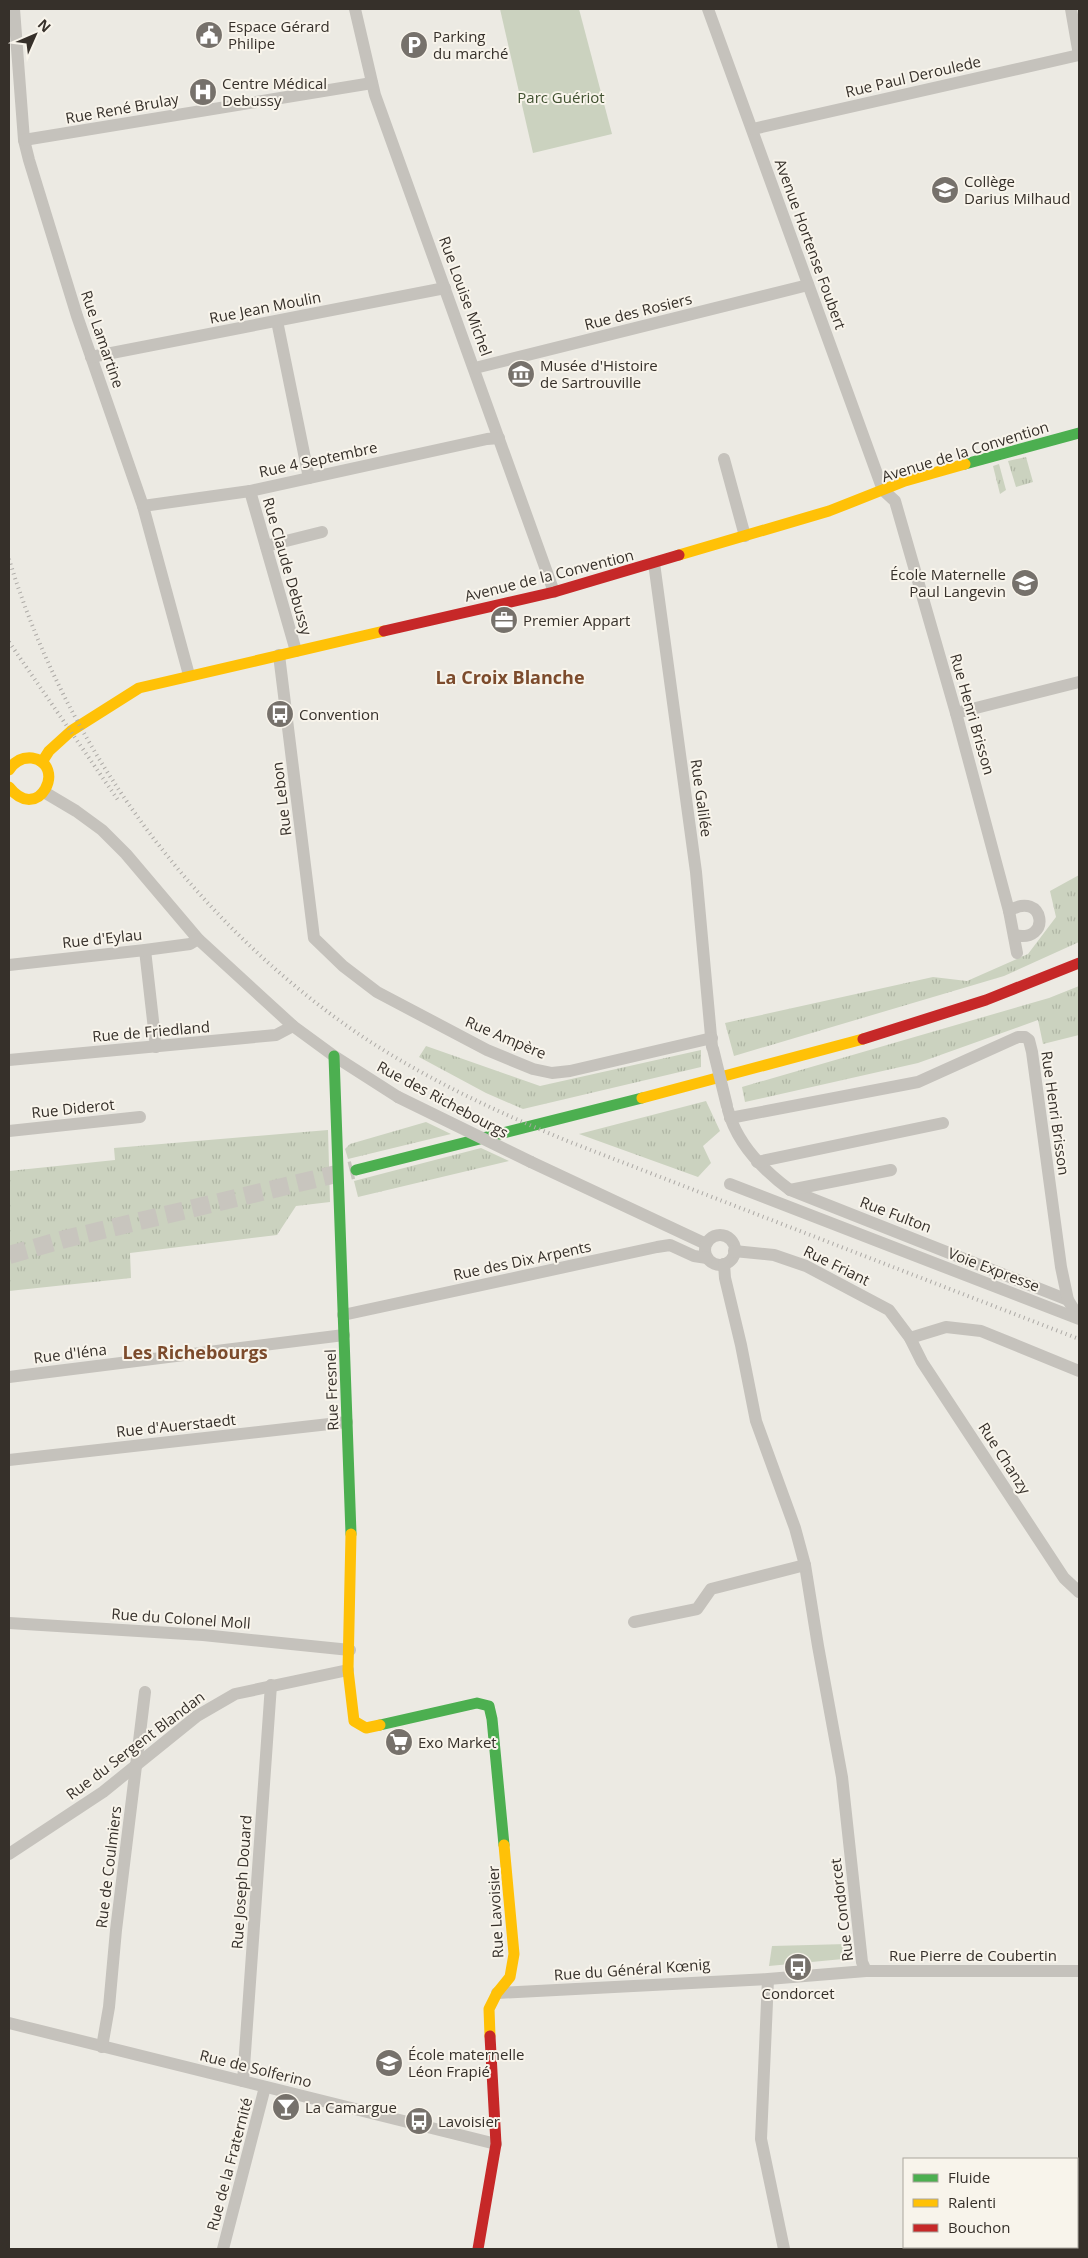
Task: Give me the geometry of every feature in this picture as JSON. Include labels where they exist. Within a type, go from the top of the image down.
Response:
[{"type":"street","name":"Rue Lamartine","points":[[14,9],[24,140],[44,212],[91,358],[143,506],[189,675]]},
{"type":"street","name":"Rue Louise Michel","points":[[355,9],[372,83],[554,592]]},
{"type":"street","name":"Avenue Hortense Foubert","points":[[708,9],[883,490]]},
{"type":"street","points":[[1071,9],[1079,55]]},
{"type":"street","name":"Rue Paul Deroulede","points":[[753,129],[1079,55]]},
{"type":"street","name":"Rue René Brulay","points":[[24,140],[372,83]]},
{"type":"street","name":"Rue des Rosiers","points":[[475,368],[808,285]]},
{"type":"street","name":"Rue Jean Moulin","points":[[91,358],[445,288]]},
{"type":"street","points":[[277,321],[309,478]]},
{"type":"street","name":"Avenue de la Convention","points":[[42,762],[45,755],[57,743],[93,716],[139,688],[554,592],[829,511],[905,481],[1079,433]]},
{"type":"street","name":"Rue 4 Septembre","points":[[143,506],[250,491],[487,438],[499,438]]},
{"type":"street","points":[[724,459],[745,536]]},
{"type":"street","name":"Rue Henri Brisson","points":[[883,490],[895,501],[956,713],[1009,911],[1017,953]]},
{"type":"street","name":"Rue Claude Debussy","points":[[250,491],[296,651]]},
{"type":"street","points":[[266,546],[322,532]]},
{"type":"street","name":"Rue Galilée","points":[[654,563],[696,872],[712,1043],[730,1118]]},
{"type":"street","name":"Rue Lebon","points":[[279,655],[314,938]]},
{"type":"street","points":[[956,713],[1079,682]]},
{"type":"street","points":[[9,770],[16,761],[22,758],[36,759],[42,762],[49,780],[44,792],[39,797],[26,800],[14,794],[9,788]]},
{"type":"street","name":"Rue des Richebourgs","points":[[44,792],[76,811],[102,830],[126,854],[198,939],[293,1026],[334,1056],[398,1097],[530,1162],[706,1244]]},
{"type":"street","points":[[1009,911],[1026,905],[1035,909],[1040,918],[1040,923],[1035,933],[1025,937],[1014,935]]},
{"type":"street","name":"Rue Ampère","points":[[314,938],[343,966],[377,992],[487,1050],[533,1069],[552,1073],[570,1071],[712,1043]]},
{"type":"street","name":"Rue d'Eylau","points":[[9,964],[145,950],[190,944],[198,939]]},
{"type":"street","points":[[145,950],[156,1047]]},
{"type":"street","points":[[356,1170],[562,1120],[831,1050],[946,1015],[1079,963]]},
{"type":"street","name":"Rue de Friedland","points":[[9,1060],[276,1035],[293,1026]]},
{"type":"street","name":"Rue Henri Brisson","points":[[730,1118],[918,1082],[1018,1038],[1025,1037],[1029,1040],[1032,1052],[1053,1210],[1068,1300],[1079,1319]]},
{"type":"street","name":"Rue Fresnel","points":[[334,1056],[352,1558],[348,1670],[354,1721]]},
{"type":"street","name":"Rue Diderot","points":[[9,1130],[140,1118]]},
{"type":"street","name":"Rue Fulton","points":[[730,1118],[757,1162],[769,1175],[790,1190],[1068,1300]]},
{"type":"street","points":[[757,1162],[943,1123]]},
{"type":"street","points":[[790,1190],[892,1170]]},
{"type":"street","name":"Voie Expresse","points":[[730,1184],[1079,1319]]},
{"type":"street","points":[[662,1224],[660,1240],[665,1246]]},
{"type":"street","points":[[713,1237],[726,1237],[732,1243],[734,1251],[731,1259],[724,1264],[714,1264],[707,1258],[706,1244],[713,1237]]},
{"type":"street","name":"Rue des Dix Arpents","points":[[343,1315],[670,1245],[694,1256],[707,1258]]},
{"type":"street","name":"Rue Friant","points":[[734,1251],[774,1254],[806,1266],[889,1310],[910,1338]]},
{"type":"street","name":"Rue Condorcet","points":[[724,1264],[756,1421],[795,1528],[805,1565],[842,1777],[862,1962],[866,1971],[768,1979]]},
{"type":"street","points":[[910,1338],[946,1327],[981,1331],[1079,1371]]},
{"type":"street","name":"Rue d'Iéna","points":[[9,1377],[344,1335]]},
{"type":"street","name":"Rue Chanzy","points":[[910,1338],[922,1362],[1064,1578],[1079,1592]]},
{"type":"street","name":"Rue d'Auerstaedt","points":[[9,1460],[347,1422]]},
{"type":"street","points":[[634,1622],[697,1609],[711,1589],[805,1565]]},
{"type":"street","name":"Rue du Colonel Moll","points":[[9,1623],[204,1635],[350,1650]]},
{"type":"street","name":"Rue du Sergent Blandan","points":[[9,1854],[103,1792],[197,1716],[235,1694],[348,1670]]},
{"type":"street","name":"Rue Joseph Douard","points":[[243,2081],[271,1685]]},
{"type":"street","name":"Rue de Coulmiers","points":[[102,2047],[109,2007],[116,1930],[145,1692]]},
{"type":"street","name":"Rue Lavoisier","points":[[354,1721],[366,1728],[477,1704],[490,1706],[514,1954],[510,1977],[489,2009],[496,2144],[478,2249]]},
{"type":"street","name":"Rue Pierre de Coubertin","points":[[866,1971],[1079,1971]]},
{"type":"street","points":[[768,1979],[761,2139],[784,2249]]},
{"type":"street","name":"Rue du Général Kœnig","points":[[498,1993],[768,1979]]},
{"type":"street","name":"Rue de Solferino","points":[[9,2023],[496,2144]]},
{"type":"street","name":"Rue de la Fraternité","points":[[223,2249],[266,2087]]},
{"type":"green space","name":"Parc Guériot","points":[[500,9],[579,9],[612,134],[533,153]]},
{"type":"green space","points":[[1026,457],[1033,482],[1016,487],[1008,461]]},
{"type":"green space","points":[[999,464],[1006,490],[1000,494],[993,466]]},
{"type":"green space","points":[[1079,875],[1079,942],[1004,976],[734,1056],[725,1023],[933,977],[967,981],[1028,954],[1056,917],[1050,891]]},
{"type":"green space","points":[[1079,986],[1079,1035],[1043,1044],[1038,1020],[918,1063],[745,1102],[742,1087],[1049,998]]},
{"type":"green space","points":[[426,1046],[540,1086],[701,1050],[701,1067],[523,1109],[486,1093],[419,1057]]},
{"type":"green space","points":[[706,1101],[720,1131],[703,1146],[711,1163],[698,1177],[579,1134]]},
{"type":"green space","points":[[426,1122],[451,1134],[348,1159],[345,1149],[350,1144]]},
{"type":"green space","points":[[328,1130],[330,1202],[296,1206],[277,1235],[130,1253],[131,1278],[9,1291],[9,1171],[115,1160],[114,1148]]},
{"type":"green space","points":[[481,1148],[509,1161],[358,1197],[354,1181]]},
{"type":"green space","points":[[847,1944],[849,1948],[848,1953],[843,1959],[769,1966],[772,1946]]},
{"type":"tunnel","points":[[9,1255],[65,1239],[353,1170]]},
{"type":"railway","points":[[9,559],[34,630],[65,698],[102,764],[145,827],[192,886],[244,940],[300,990],[360,1035],[436,1080],[489,1107],[543,1131],[1079,1339]]},
{"type":"railway","points":[[9,642],[118,800]]},
{"type":"traffic: fast","points":[[965,464],[1079,433]]},
{"type":"traffic: fast","points":[[334,1056],[351,1534]]},
{"type":"traffic: fast","points":[[356,1170],[642,1098]]},
{"type":"traffic: fast","points":[[380,1725],[477,1703],[489,1706],[492,1719],[504,1845]]},
{"type":"traffic: slow","points":[[679,555],[829,511],[905,481],[965,464]]},
{"type":"traffic: slow","points":[[42,762],[49,751],[71,731],[139,688],[384,631]]},
{"type":"traffic: slow","points":[[9,770],[24,758],[32,758],[43,763],[48,770],[48,780],[45,789],[39,796],[30,799],[20,797],[9,787]]},
{"type":"traffic: slow","points":[[642,1098],[863,1039]]},
{"type":"traffic: slow","points":[[351,1534],[348,1670],[354,1721],[366,1728],[380,1725]]},
{"type":"traffic: slow","points":[[490,2036],[489,2009],[497,1993],[510,1977],[514,1954],[504,1845]]},
{"type":"traffic: jam","points":[[384,631],[554,592],[679,555]]},
{"type":"traffic: jam","points":[[863,1039],[986,1000],[1079,963]]},
{"type":"traffic: jam","points":[[478,2249],[496,2144],[490,2036]]},
{"type":"place","name":"Espace Gérard Philipe","points":[[209,35]]},
{"type":"place","name":"Parking du marché","points":[[414,45]]},
{"type":"place","name":"Centre Médical Debussy","points":[[203,92]]},
{"type":"place","name":"Collège Darius Milhaud","points":[[945,190]]},
{"type":"place","name":"Musée d'Histoire de Sartrouville","points":[[521,374]]},
{"type":"place","name":"École Maternelle Paul Langevin","points":[[1025,583]]},
{"type":"place","name":"Premier Appart","points":[[504,620]]},
{"type":"place","name":"Convention","points":[[280,714]]},
{"type":"place","name":"Exo Market","points":[[399,1742]]},
{"type":"place","name":"Condorcet","points":[[798,1967]]},
{"type":"place","name":"École maternelle Léon Frapié","points":[[389,2063]]},
{"type":"place","name":"La Camargue","points":[[286,2107]]},
{"type":"place","name":"Lavoisier","points":[[419,2121]]},
{"type":"district","name":"La Croix Blanche","points":[[510,677]]},
{"type":"district","name":"Les Richebourgs","points":[[195,1352]]}]
